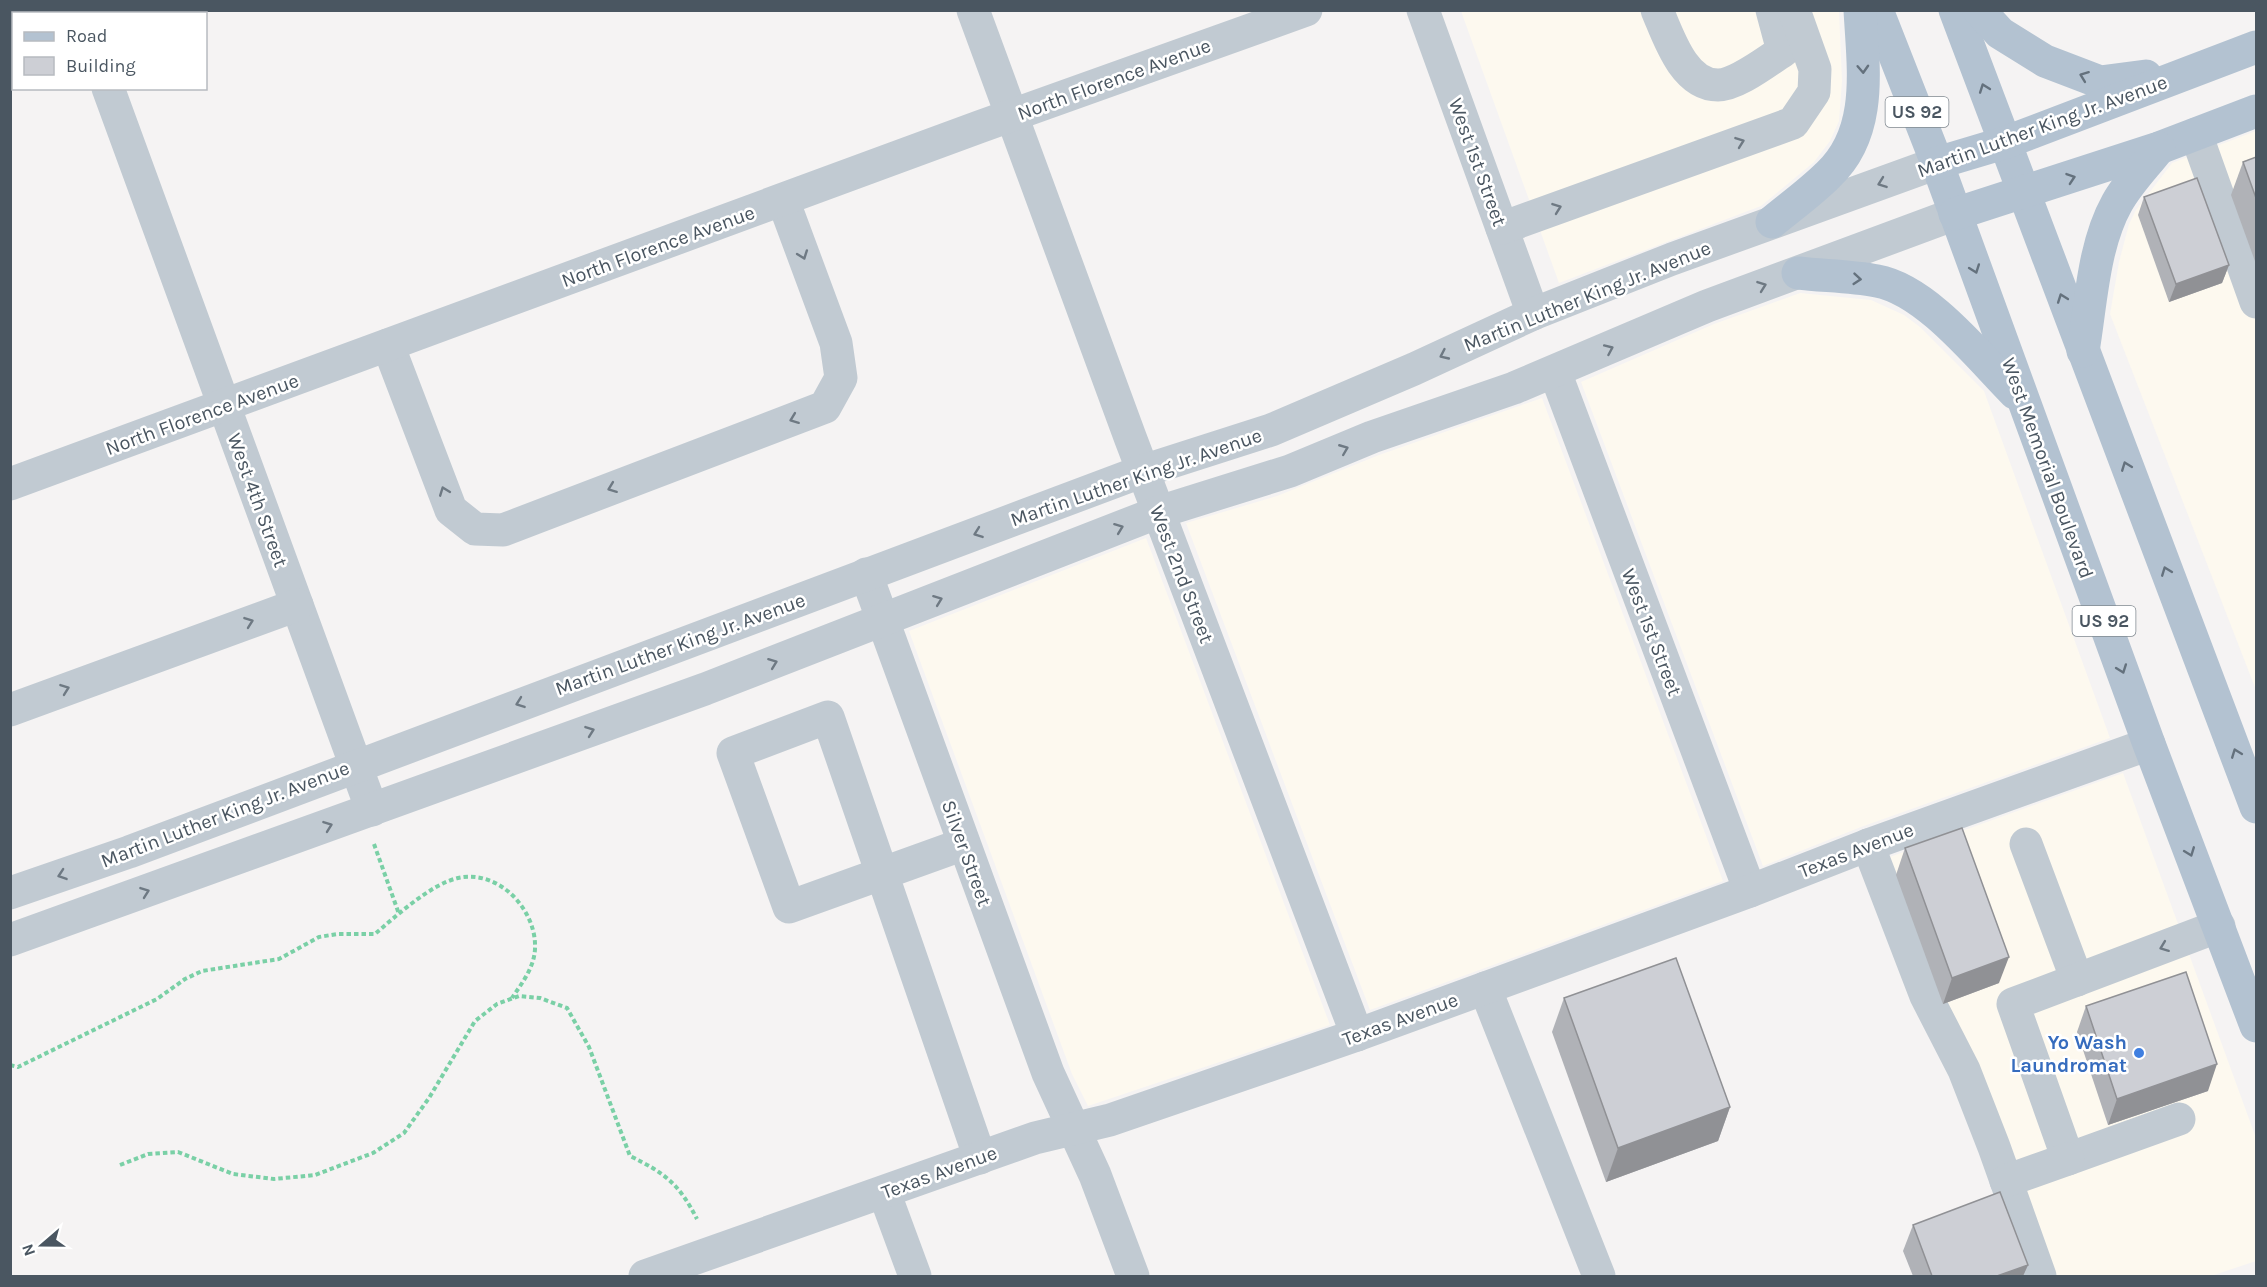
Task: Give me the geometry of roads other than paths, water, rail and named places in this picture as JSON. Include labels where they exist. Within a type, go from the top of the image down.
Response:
[{"type":"main road","points":[[1772,222],[1830,174],[1849,149],[1860,123],[1863,79],[1860,10]]},
{"type":"main road","name":"West Memorial Boulevard","points":[[1877,10],[1937,163],[2149,744],[2256,1026]]},
{"type":"main road","points":[[1955,10],[2082,353],[2256,807]]},
{"type":"main road","points":[[1979,10],[2000,33],[2034,55],[2100,82],[2204,68]]},
{"type":"main road","name":"Martin Luther King Jr. Avenue","points":[[1937,163],[2004,143],[2256,47]]},
{"type":"main road","name":"Martin Luther King Jr. Avenue","points":[[1955,214],[2023,194],[2159,148],[2256,111]]},
{"type":"main road","points":[[2082,353],[2098,260],[2109,219],[2118,201],[2159,148]]},
{"type":"main road","points":[[1798,273],[1879,281],[1917,299],[1936,312],[2024,404]]},
{"type":"street","name":"West 2nd Street","points":[[973,10],[1010,116],[1357,1035]]},
{"type":"street","name":"North Florence Avenue","points":[[10,484],[1010,116],[1306,10]]},
{"type":"street","name":"West 1st Street","points":[[1423,10],[1533,314]]},
{"type":"street","points":[[1657,10],[1678,61],[1700,79],[1718,85],[1743,77],[1783,51],[1772,10]]},
{"type":"street","points":[[1502,228],[1793,123],[1814,92],[1815,69],[1794,10]]},
{"type":"street","name":"West 4th Street","points":[[109,90],[355,765],[371,823]]},
{"type":"street","points":[[2196,134],[2256,302]]},
{"type":"street","name":"Martin Luther King Jr. Avenue","points":[[10,893],[129,852],[355,765],[1143,471],[1271,430],[1414,369],[1533,314],[1772,222],[1937,163]]},
{"type":"street","points":[[388,345],[451,510],[475,529],[503,530],[825,407],[841,378],[836,343],[783,200]]},
{"type":"street","name":"Martin Luther King Jr. Avenue","points":[[10,940],[371,823],[1160,512],[1290,471],[1372,437],[1555,372],[1707,306],[1955,214]]},
{"type":"street","name":"West 1st Street","points":[[1555,372],[1750,891]]},
{"type":"street","name":"Silver Street","points":[[866,574],[1048,1073],[1074,1129]]},
{"type":"street","points":[[10,710],[297,605]]},
{"type":"street","points":[[964,844],[882,873],[789,907],[733,753],[828,717],[882,873],[980,1158]]},
{"type":"street","name":"Texas Avenue","points":[[645,1276],[683,1270],[884,1192],[980,1158],[1110,1120],[1357,1035],[1750,891],[1868,844],[2149,744]]},
{"type":"street","points":[[1868,844],[1926,996],[1964,1070],[2040,1276]]},
{"type":"street","points":[[2026,844],[2077,980]]},
{"type":"street","points":[[2068,1159],[2013,1004],[2219,926]]},
{"type":"street","points":[[1485,988],[1599,1276]]},
{"type":"street","points":[[2006,1181],[2180,1119]]},
{"type":"street","points":[[1074,1129],[1133,1276]]},
{"type":"street","points":[[884,1192],[915,1276]]},
{"type":"place","name":"Yo Wash Laundromat","points":[[2139,1053]]}]
